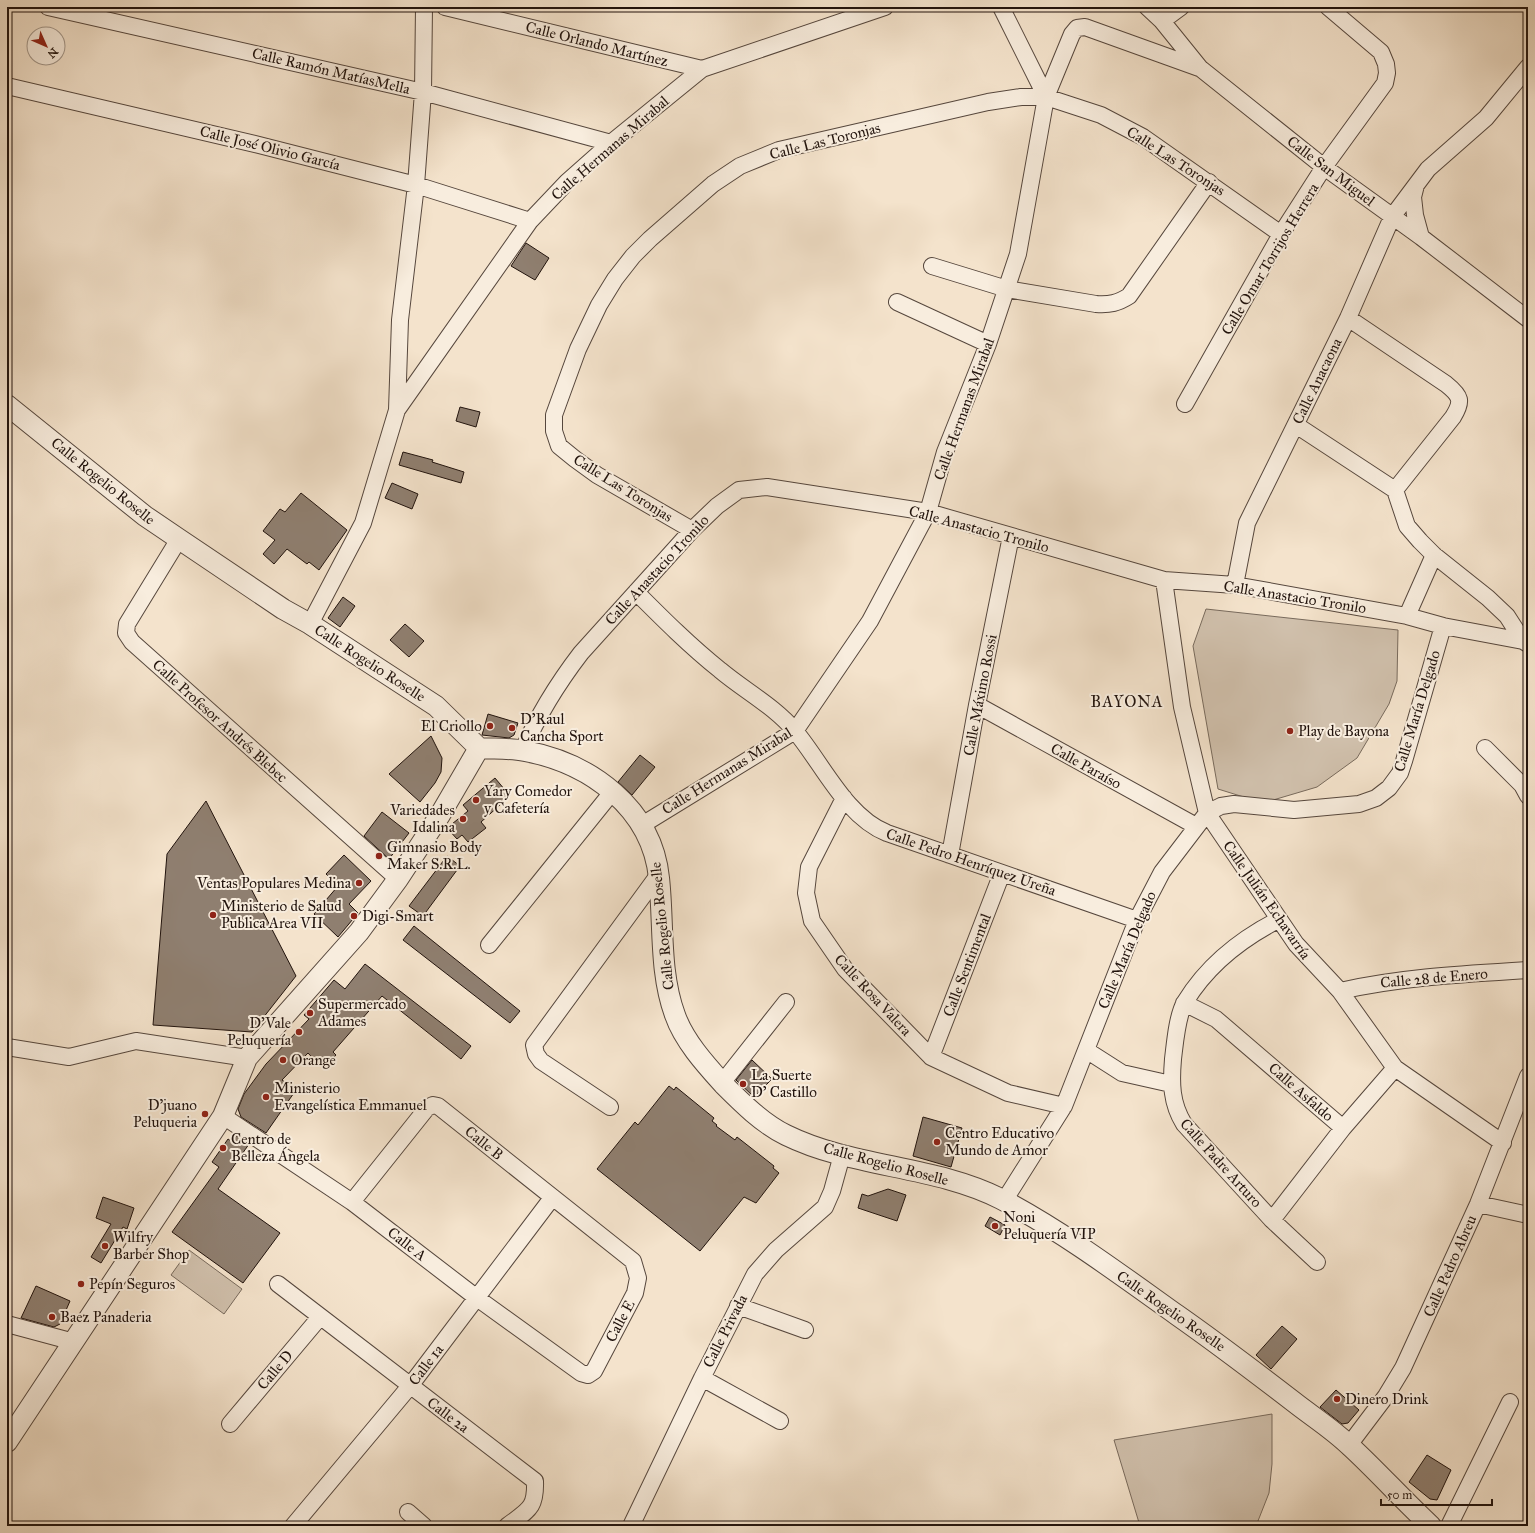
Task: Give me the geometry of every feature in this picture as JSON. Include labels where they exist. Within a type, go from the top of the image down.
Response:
[{"type":"street","name":"Calle Ramón MatíasMella","points":[[48,7],[423,92],[610,144]]},
{"type":"street","points":[[310,624],[363,523],[397,410],[400,320],[416,185],[423,92],[424,7]]},
{"type":"street","name":"Calle Orlando Martínez","points":[[445,7],[702,69]]},
{"type":"street","points":[[852,7],[878,9]]},
{"type":"street","points":[[1001,7],[1046,97]]},
{"type":"street","name":"Calle San Miguel","points":[[1147,7],[1162,21],[1200,68],[1324,167],[1421,237],[1528,319]]},
{"type":"street","points":[[1162,21],[1181,7]]},
{"type":"street","name":"Calle Omar Torrijos Herrera","points":[[1185,404],[1281,234],[1324,167],[1385,83],[1387,73],[1386,64],[1381,52],[1328,7]]},
{"type":"street","name":"Calle Hermanas Mirabal","points":[[397,410],[530,221],[567,182],[610,144],[702,69],[878,9]]},
{"type":"street","name":"Calle Hermanas Mirabal","points":[[642,825],[795,731],[870,622],[928,512],[945,452],[988,344],[1007,289],[1018,254],[1046,97],[1072,34],[1077,28],[1085,28],[1200,68]]},
{"type":"street","name":"Calle Anacaona","points":[[1235,585],[1247,523],[1348,318],[1392,217],[1428,169],[1486,118],[1528,67]]},
{"type":"street","name":"Calle José Olivio García","points":[[7,86],[259,145],[416,185],[530,221]]},
{"type":"street","name":"Calle Las Toronjas","points":[[692,530],[597,475],[574,459],[560,446],[554,431],[554,415],[578,349],[598,305],[633,256],[650,239],[727,174],[740,166],[779,150],[988,102],[1021,97],[1046,97],[1101,116],[1143,137],[1281,234]]},
{"type":"street","points":[[932,266],[1007,289],[1096,304],[1110,305],[1120,302],[1129,296],[1136,287],[1209,182]]},
{"type":"street","name":"Calle Anacaona","points":[[1416,185],[1413,197],[1414,215],[1421,237]]},
{"type":"street","points":[[897,302],[988,344]]},
{"type":"street","points":[[1348,318],[1446,384],[1456,392],[1459,399],[1459,407],[1453,417],[1395,490]]},
{"type":"street","name":"Calle Rogelio Roselle","points":[[7,405],[145,516],[283,609],[310,624],[436,706],[479,748],[523,750],[559,760],[581,770],[613,791],[633,812],[642,825],[653,850],[659,874],[666,984],[675,1016],[695,1050],[722,1083],[760,1117],[785,1134],[842,1155],[963,1184],[984,1191],[1042,1223],[1222,1347],[1349,1445],[1430,1526]]},
{"type":"street","points":[[1296,425],[1395,490],[1407,526],[1434,555],[1488,598],[1507,616],[1526,643]]},
{"type":"street","name":"Calle Anastacio Tronilo","points":[[523,750],[545,706],[581,653],[692,530],[728,497],[739,490],[753,488],[767,487],[928,512],[1164,580],[1235,585],[1407,616],[1443,626],[1526,643]]},
{"type":"street","name":"Calle Máximo Rossi","points":[[950,855],[977,705],[1011,536]]},
{"type":"street","name":"Calle Profesor Andrés Blebec","points":[[178,539],[127,624],[126,633],[132,642],[398,879]]},
{"type":"street","points":[[1407,616],[1434,555]]},
{"type":"street","name":"Calle Julián Echavarría","points":[[1164,580],[1182,707],[1207,813],[1278,920],[1304,954],[1340,991],[1395,1068],[1503,1143]]},
{"type":"street","name":"Calle Pedro Henríquez Ureña","points":[[636,592],[681,636],[721,671],[763,702],[795,731],[844,798],[880,830],[1137,920]]},
{"type":"street","name":"Calle María Delgado","points":[[1004,1201],[1064,1106],[1137,920],[1162,872],[1196,826],[1207,813],[1221,806],[1234,804],[1294,810],[1341,807],[1359,804],[1376,798],[1389,788],[1400,773],[1407,754],[1443,626]]},
{"type":"street","name":"Calle Paraíso","points":[[977,705],[1196,826]]},
{"type":"street","points":[[7,1442],[223,1116],[247,1058],[359,932],[398,879],[440,815],[479,748]]},
{"type":"street","points":[[1486,748],[1522,785],[1528,796]]},
{"type":"street","points":[[490,945],[613,791]]},
{"type":"street","name":"Calle Rosa Valera","points":[[844,798],[809,867],[806,893],[812,921],[845,969],[931,1057],[1008,1093],[1064,1106]]},
{"type":"street","name":"Calle Sentimental","points":[[931,1057],[1002,873]]},
{"type":"street","points":[[610,1108],[541,1061],[536,1054],[534,1045],[659,874]]},
{"type":"street","name":"Calle Padre Arturo","points":[[1278,920],[1253,933],[1232,949],[1207,972],[1184,1004],[1175,1038],[1171,1084],[1176,1108],[1184,1124],[1272,1220],[1316,1262]]},
{"type":"street","name":"Calle 28 de Enero","points":[[1340,991],[1377,983],[1464,974],[1528,970]]},
{"type":"street","points":[[722,1083],[786,1002]]},
{"type":"street","name":"Calle Asfaldo","points":[[1184,1004],[1216,1019],[1343,1128],[1272,1220]]},
{"type":"street","points":[[7,1048],[69,1057],[136,1041],[247,1058]]},
{"type":"street","points":[[1086,1050],[1122,1073],[1171,1084]]},
{"type":"street","points":[[1343,1128],[1395,1068]]},
{"type":"street","name":"Calle Pedro Abreu","points":[[1349,1445],[1386,1396],[1402,1368],[1478,1204],[1528,1076]]},
{"type":"street","name":"Calle B","points":[[352,1202],[427,1108],[433,1105],[438,1106],[633,1261]]},
{"type":"street","name":"Calle A","points":[[223,1116],[352,1202],[477,1298],[581,1373],[588,1375]]},
{"type":"street","name":"Calle Privada","points":[[631,1526],[702,1378],[755,1274],[776,1250],[825,1207],[832,1191],[842,1155]]},
{"type":"street","name":"Calle 1a","points":[[293,1526],[410,1386],[552,1198]]},
{"type":"street","points":[[1478,1204],[1528,1215]]},
{"type":"street","name":"Calle E","points":[[588,1375],[594,1371],[635,1293],[638,1278],[633,1261]]},
{"type":"street","name":"Calle 2a","points":[[278,1284],[535,1481],[535,1498],[528,1511],[507,1526]]},
{"type":"street","points":[[738,1306],[805,1330]]},
{"type":"street","name":"Calle D","points":[[230,1424],[320,1317]]},
{"type":"street","points":[[7,1324],[74,1342]]},
{"type":"street","points":[[702,1378],[780,1421]]},
{"type":"street","points":[[1449,1526],[1510,1402]]},
{"type":"street","points":[[408,1512],[424,1526]]},
{"type":"shaded area","name":"Play de Bayona","points":[[1206,609],[1398,630],[1397,681],[1389,704],[1357,758],[1317,787],[1263,803],[1218,789],[1193,646]]},
{"type":"shaded area","points":[[189,1250],[242,1289],[224,1314],[171,1275]]},
{"type":"shaded area","points":[[1272,1414],[1272,1464],[1269,1493],[1256,1526],[1140,1526],[1114,1440]]},
{"type":"building","points":[[526,243],[549,258],[535,280],[511,266]]},
{"type":"building","points":[[460,407],[480,412],[476,427],[456,421]]},
{"type":"building","points":[[403,452],[433,460],[432,462],[464,472],[461,483],[399,465]]},
{"type":"building","points":[[392,483],[418,494],[412,509],[385,498]]},
{"type":"building","points":[[301,493],[347,530],[319,570],[309,562],[307,564],[287,549],[274,564],[263,554],[275,540],[263,531],[280,509],[285,512]]},
{"type":"building","points":[[343,597],[355,606],[340,627],[328,618]]},
{"type":"building","points":[[405,624],[424,641],[409,657],[390,640]]},
{"type":"building","points":[[488,714],[518,723],[514,735],[509,738],[482,735]]},
{"type":"building","points":[[431,736],[442,758],[441,772],[435,783],[420,802],[389,774]]},
{"type":"building","points":[[640,755],[655,767],[632,795],[618,782]]},
{"type":"building","points":[[495,778],[510,796],[481,822],[486,828],[468,842],[462,835],[457,839],[447,828],[468,811],[463,805]]},
{"type":"building","name":"Ministerio de Salud Publica Area VII","points":[[206,801],[296,976],[252,1032],[153,1025],[167,854]]},
{"type":"building","points":[[382,812],[409,833],[389,859],[364,836]]},
{"type":"building","points":[[344,855],[371,881],[349,904],[358,913],[338,937],[314,914],[338,886],[326,874]]},
{"type":"building","points":[[447,856],[460,866],[423,916],[409,906]]},
{"type":"building","points":[[414,926],[520,1011],[510,1023],[403,940]]},
{"type":"building","points":[[365,964],[471,1046],[461,1059],[382,996],[333,1052],[336,1055],[323,1069],[308,1053],[282,1080],[296,1090],[266,1133],[241,1117],[238,1109],[244,1094],[266,1064],[309,1019],[304,1015],[334,980],[345,989]]},
{"type":"building","points":[[752,1060],[772,1079],[754,1097],[736,1080]]},
{"type":"building","points":[[669,1086],[674,1090],[676,1087],[714,1118],[712,1121],[717,1125],[716,1126],[735,1140],[737,1137],[774,1166],[773,1168],[779,1173],[756,1203],[744,1197],[700,1251],[597,1169],[635,1122],[638,1125]]},
{"type":"building","name":"Centro Educativo Mundo de Amor","points":[[923,1117],[962,1128],[951,1167],[913,1156]]},
{"type":"building","points":[[235,1135],[249,1144],[218,1189],[280,1233],[243,1283],[172,1232],[219,1167],[212,1162],[228,1139],[231,1141]]},
{"type":"building","points":[[888,1189],[906,1195],[897,1221],[858,1208],[862,1194],[868,1196]]},
{"type":"building","points":[[103,1197],[134,1208],[127,1229],[123,1227],[101,1263],[91,1257],[111,1224],[96,1218]]},
{"type":"building","name":"Noni Peluquería VIP","points":[[990,1217],[1005,1225],[1000,1235],[985,1226]]},
{"type":"building","points":[[36,1286],[70,1301],[60,1324],[54,1327],[21,1318]]},
{"type":"building","points":[[1282,1326],[1297,1339],[1271,1369],[1256,1355]]},
{"type":"building","name":"Dinero Drink","points":[[1336,1390],[1359,1410],[1348,1423],[1342,1424],[1320,1407]]},
{"type":"building","points":[[1427,1455],[1451,1470],[1437,1500],[1430,1499],[1409,1482]]},
{"type":"place","name":"El Criollo","points":[[490,726]]},
{"type":"place","name":"D'Raul Cancha Sport","points":[[512,728]]},
{"type":"place","name":"Play de Bayona","points":[[1290,731]]},
{"type":"place","name":"Yary Comedor y Cafetería","points":[[476,800]]},
{"type":"place","name":"Variedades Idalina","points":[[463,819]]},
{"type":"place","name":"Gimnasio Body Maker S.R.L.","points":[[379,856]]},
{"type":"place","name":"Ventas Populares Medina","points":[[359,883]]},
{"type":"place","name":"Ministerio de Salud Publica Area VII","points":[[213,915]]},
{"type":"place","name":"Digi-Smart","points":[[354,916]]},
{"type":"place","name":"Supermercado Adames","points":[[310,1013]]},
{"type":"place","name":"D'Vale Peluquería","points":[[299,1032]]},
{"type":"place","name":"Orange","points":[[283,1060]]},
{"type":"place","name":"La Suerte D' Castillo","points":[[743,1084]]},
{"type":"place","name":"Ministerio Evangelística Emmanuel","points":[[266,1097]]},
{"type":"place","name":"D'juano Peluqueria","points":[[205,1114]]},
{"type":"place","name":"Centro Educativo Mundo de Amor","points":[[937,1142]]},
{"type":"place","name":"Centro de Belleza Ángela","points":[[223,1148]]},
{"type":"place","name":"Noni Peluquería VIP","points":[[995,1226]]},
{"type":"place","name":"Wilfry Barber Shop","points":[[105,1246]]},
{"type":"place","name":"Pepín Seguros","points":[[81,1284]]},
{"type":"place","name":"Baez Panaderia","points":[[52,1317]]},
{"type":"place","name":"Dinero Drink","points":[[1337,1399]]},
{"type":"district","name":"BAYONA","points":[[1127,701]]}]
